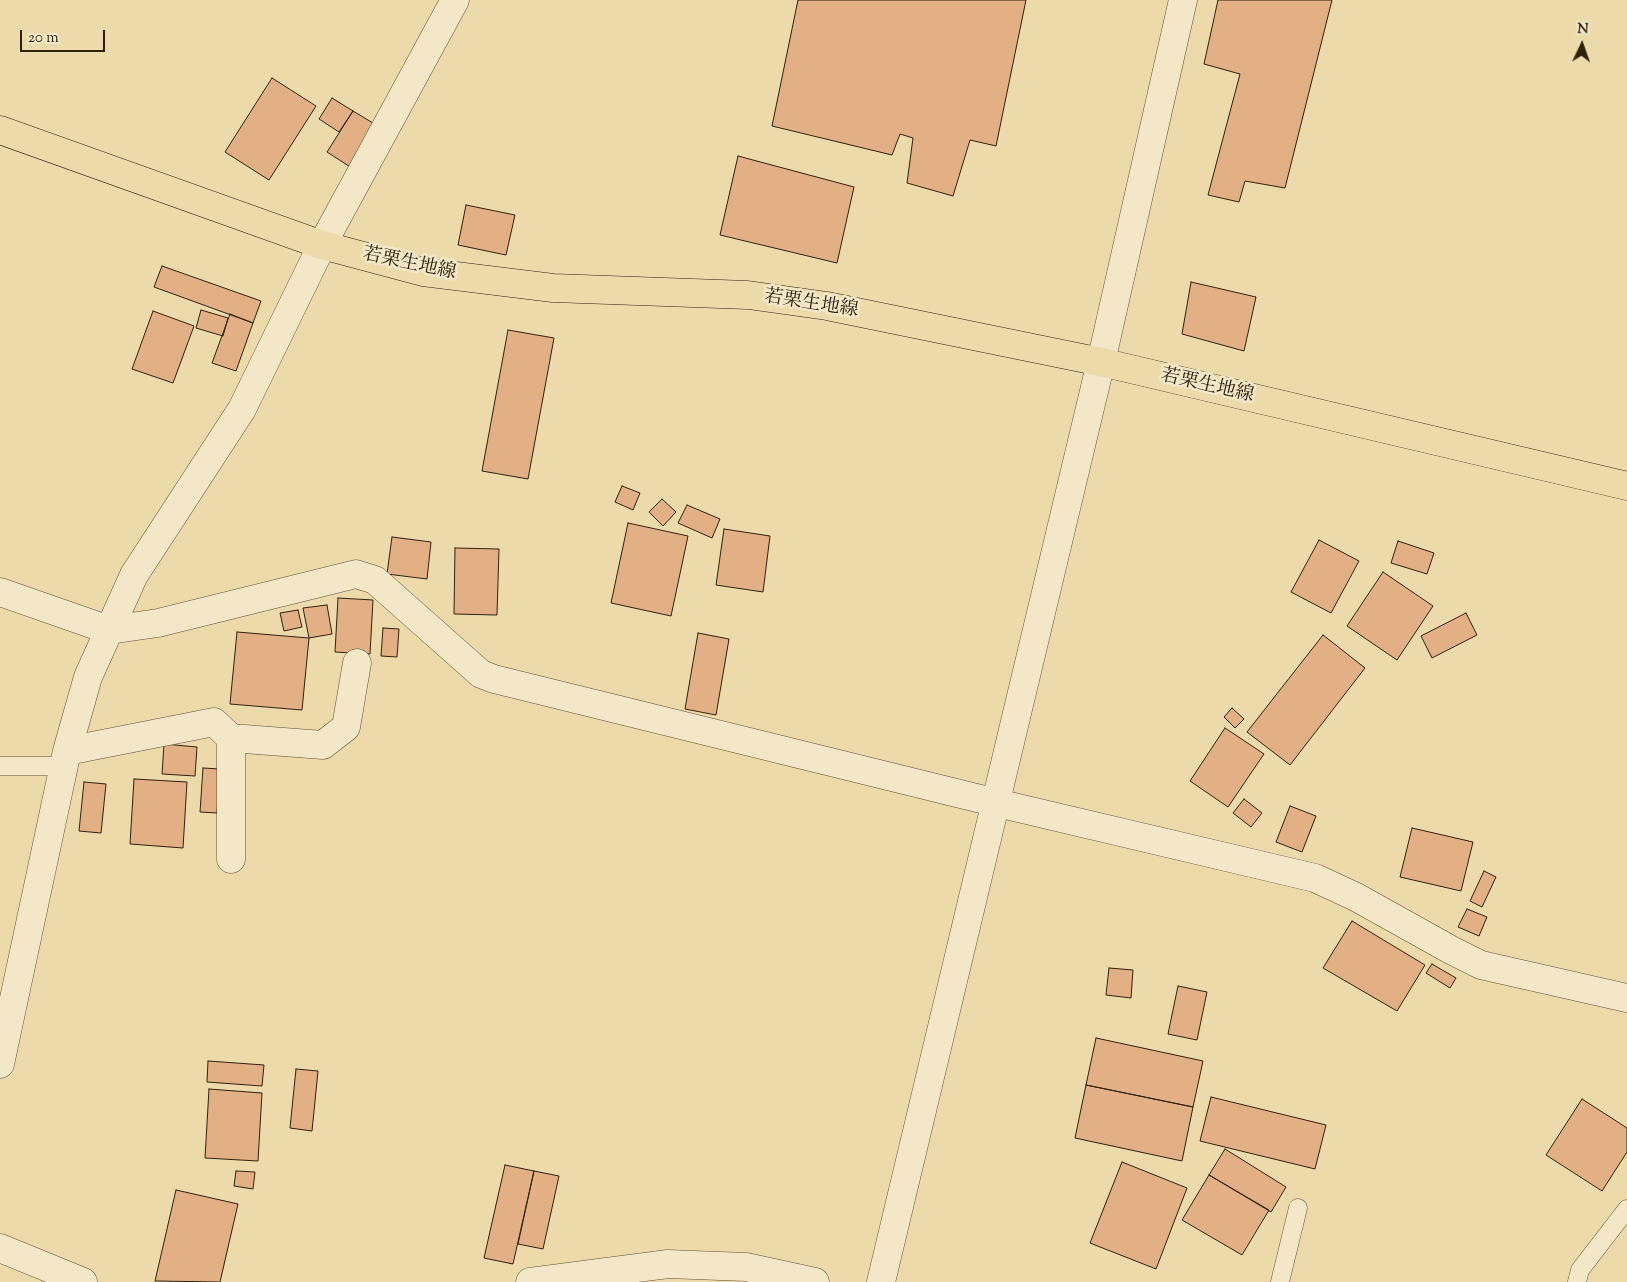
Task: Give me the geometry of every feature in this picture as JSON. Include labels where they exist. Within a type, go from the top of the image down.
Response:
[{"type":"main road","name":"若栗生地線","points":[[0,130],[322,245],[423,272],[553,288],[748,295],[827,306],[1101,362],[1627,486]]},
{"type":"street","points":[[0,1064],[4,1021],[65,758],[88,677],[134,575],[242,409],[322,245],[455,0]]},
{"type":"street","points":[[881,1282],[1101,362],[1182,0]]},
{"type":"street","points":[[0,592],[109,630],[158,623],[356,574],[375,580],[481,674],[494,680],[997,803],[1314,878],[1356,897],[1481,965],[1627,998]]},
{"type":"street","points":[[65,758],[214,722],[231,738],[323,745],[346,727],[357,663]]},
{"type":"street","points":[[231,738],[231,859]]},
{"type":"street","points":[[0,1248],[83,1282]]},
{"type":"street","points":[[530,1282],[668,1264],[746,1267],[815,1282]]},
{"type":"lane","points":[[0,766],[65,758]]},
{"type":"lane","points":[[1280,1282],[1298,1208]]},
{"type":"lane","points":[[1577,1282],[1580,1270],[1627,1209]]},
{"type":"building","points":[[798,0],[1026,0],[996,146],[970,140],[953,196],[907,183],[913,138],[900,134],[892,155],[772,126]]},
{"type":"building","points":[[1218,0],[1332,0],[1285,188],[1245,181],[1239,202],[1208,195],[1240,74],[1204,64]]},
{"type":"building","points":[[272,78],[316,106],[269,180],[225,152]]},
{"type":"building","points":[[332,98],[353,111],[339,132],[319,119]]},
{"type":"building","points":[[353,111],[378,126],[352,168],[327,152]]},
{"type":"building","points":[[738,156],[854,187],[837,263],[720,235]]},
{"type":"building","points":[[466,205],[515,215],[506,255],[458,245]]},
{"type":"building","points":[[162,266],[261,301],[253,323],[154,287]]},
{"type":"building","points":[[1191,282],[1256,297],[1244,351],[1182,334]]},
{"type":"building","points":[[201,310],[228,318],[223,336],[196,328]]},
{"type":"building","points":[[153,311],[194,326],[173,383],[132,369]]},
{"type":"building","points":[[230,314],[253,323],[236,371],[212,363]]},
{"type":"building","points":[[508,330],[554,338],[528,479],[482,471]]},
{"type":"building","points":[[622,486],[640,493],[633,510],[615,502]]},
{"type":"building","points":[[662,499],[676,512],[663,526],[649,512]]},
{"type":"building","points":[[687,505],[720,519],[712,538],[678,523]]},
{"type":"building","points":[[628,523],[688,536],[671,616],[611,603]]},
{"type":"building","points":[[724,529],[770,536],[763,592],[716,585]]},
{"type":"building","points":[[392,537],[431,542],[427,579],[387,574]]},
{"type":"building","points":[[1319,540],[1359,561],[1331,613],[1291,592]]},
{"type":"building","points":[[1398,541],[1434,553],[1427,574],[1391,563]]},
{"type":"building","points":[[455,548],[499,549],[497,615],[454,614]]},
{"type":"building","points":[[1383,572],[1433,606],[1397,660],[1347,626]]},
{"type":"building","points":[[338,598],[373,600],[370,654],[335,652]]},
{"type":"building","points":[[327,605],[332,634],[309,638],[303,608]]},
{"type":"building","points":[[298,610],[302,627],[284,631],[280,613]]},
{"type":"building","points":[[1466,613],[1477,635],[1432,658],[1421,636]]},
{"type":"building","points":[[383,628],[399,629],[397,657],[381,656]]},
{"type":"building","points":[[237,632],[309,638],[302,710],[230,704]]},
{"type":"building","points":[[698,633],[729,639],[716,715],[685,709]]},
{"type":"building","points":[[1323,635],[1365,668],[1290,765],[1247,732]]},
{"type":"building","points":[[1232,708],[1244,719],[1235,728],[1224,717]]},
{"type":"building","points":[[1225,728],[1264,754],[1228,807],[1190,781]]},
{"type":"building","points":[[164,744],[197,747],[195,776],[162,774]]},
{"type":"building","points":[[203,768],[220,769],[217,813],[200,812]]},
{"type":"building","points":[[134,779],[187,782],[183,848],[130,844]]},
{"type":"building","points":[[84,782],[106,784],[101,833],[79,831]]},
{"type":"building","points":[[1244,799],[1262,813],[1251,827],[1233,813]]},
{"type":"building","points":[[1290,806],[1316,816],[1302,852],[1276,842]]},
{"type":"building","points":[[1412,828],[1473,842],[1461,891],[1400,877]]},
{"type":"building","points":[[1484,871],[1496,877],[1482,907],[1470,901]]},
{"type":"building","points":[[1467,909],[1487,917],[1479,936],[1458,927]]},
{"type":"building","points":[[1352,921],[1425,965],[1397,1011],[1323,968]]},
{"type":"building","points":[[1432,964],[1456,978],[1450,988],[1426,973]]},
{"type":"building","points":[[1109,968],[1133,970],[1131,998],[1106,995]]},
{"type":"building","points":[[1178,986],[1207,992],[1197,1040],[1168,1034]]},
{"type":"building","points":[[1096,1038],[1203,1061],[1193,1107],[1086,1085]]},
{"type":"building","points":[[208,1061],[264,1065],[262,1086],[207,1082]]},
{"type":"building","points":[[296,1069],[318,1071],[312,1131],[290,1128]]},
{"type":"building","points":[[1086,1085],[1193,1107],[1182,1161],[1075,1138]]},
{"type":"building","points":[[209,1089],[262,1093],[258,1161],[205,1158]]},
{"type":"building","points":[[1211,1097],[1326,1125],[1315,1169],[1200,1141]]},
{"type":"building","points":[[1582,1099],[1627,1128],[1627,1152],[1602,1191],[1546,1155]]},
{"type":"building","points":[[1225,1149],[1286,1187],[1271,1212],[1209,1175]]},
{"type":"building","points":[[1122,1162],[1187,1188],[1156,1269],[1090,1243]]},
{"type":"building","points":[[505,1165],[534,1171],[513,1264],[484,1258]]},
{"type":"building","points":[[236,1171],[255,1172],[253,1189],[234,1186]]},
{"type":"building","points":[[534,1171],[559,1176],[543,1249],[518,1244]]},
{"type":"building","points":[[1209,1175],[1269,1210],[1242,1255],[1182,1220]]},
{"type":"building","points":[[176,1190],[238,1204],[220,1282],[155,1281]]}]
